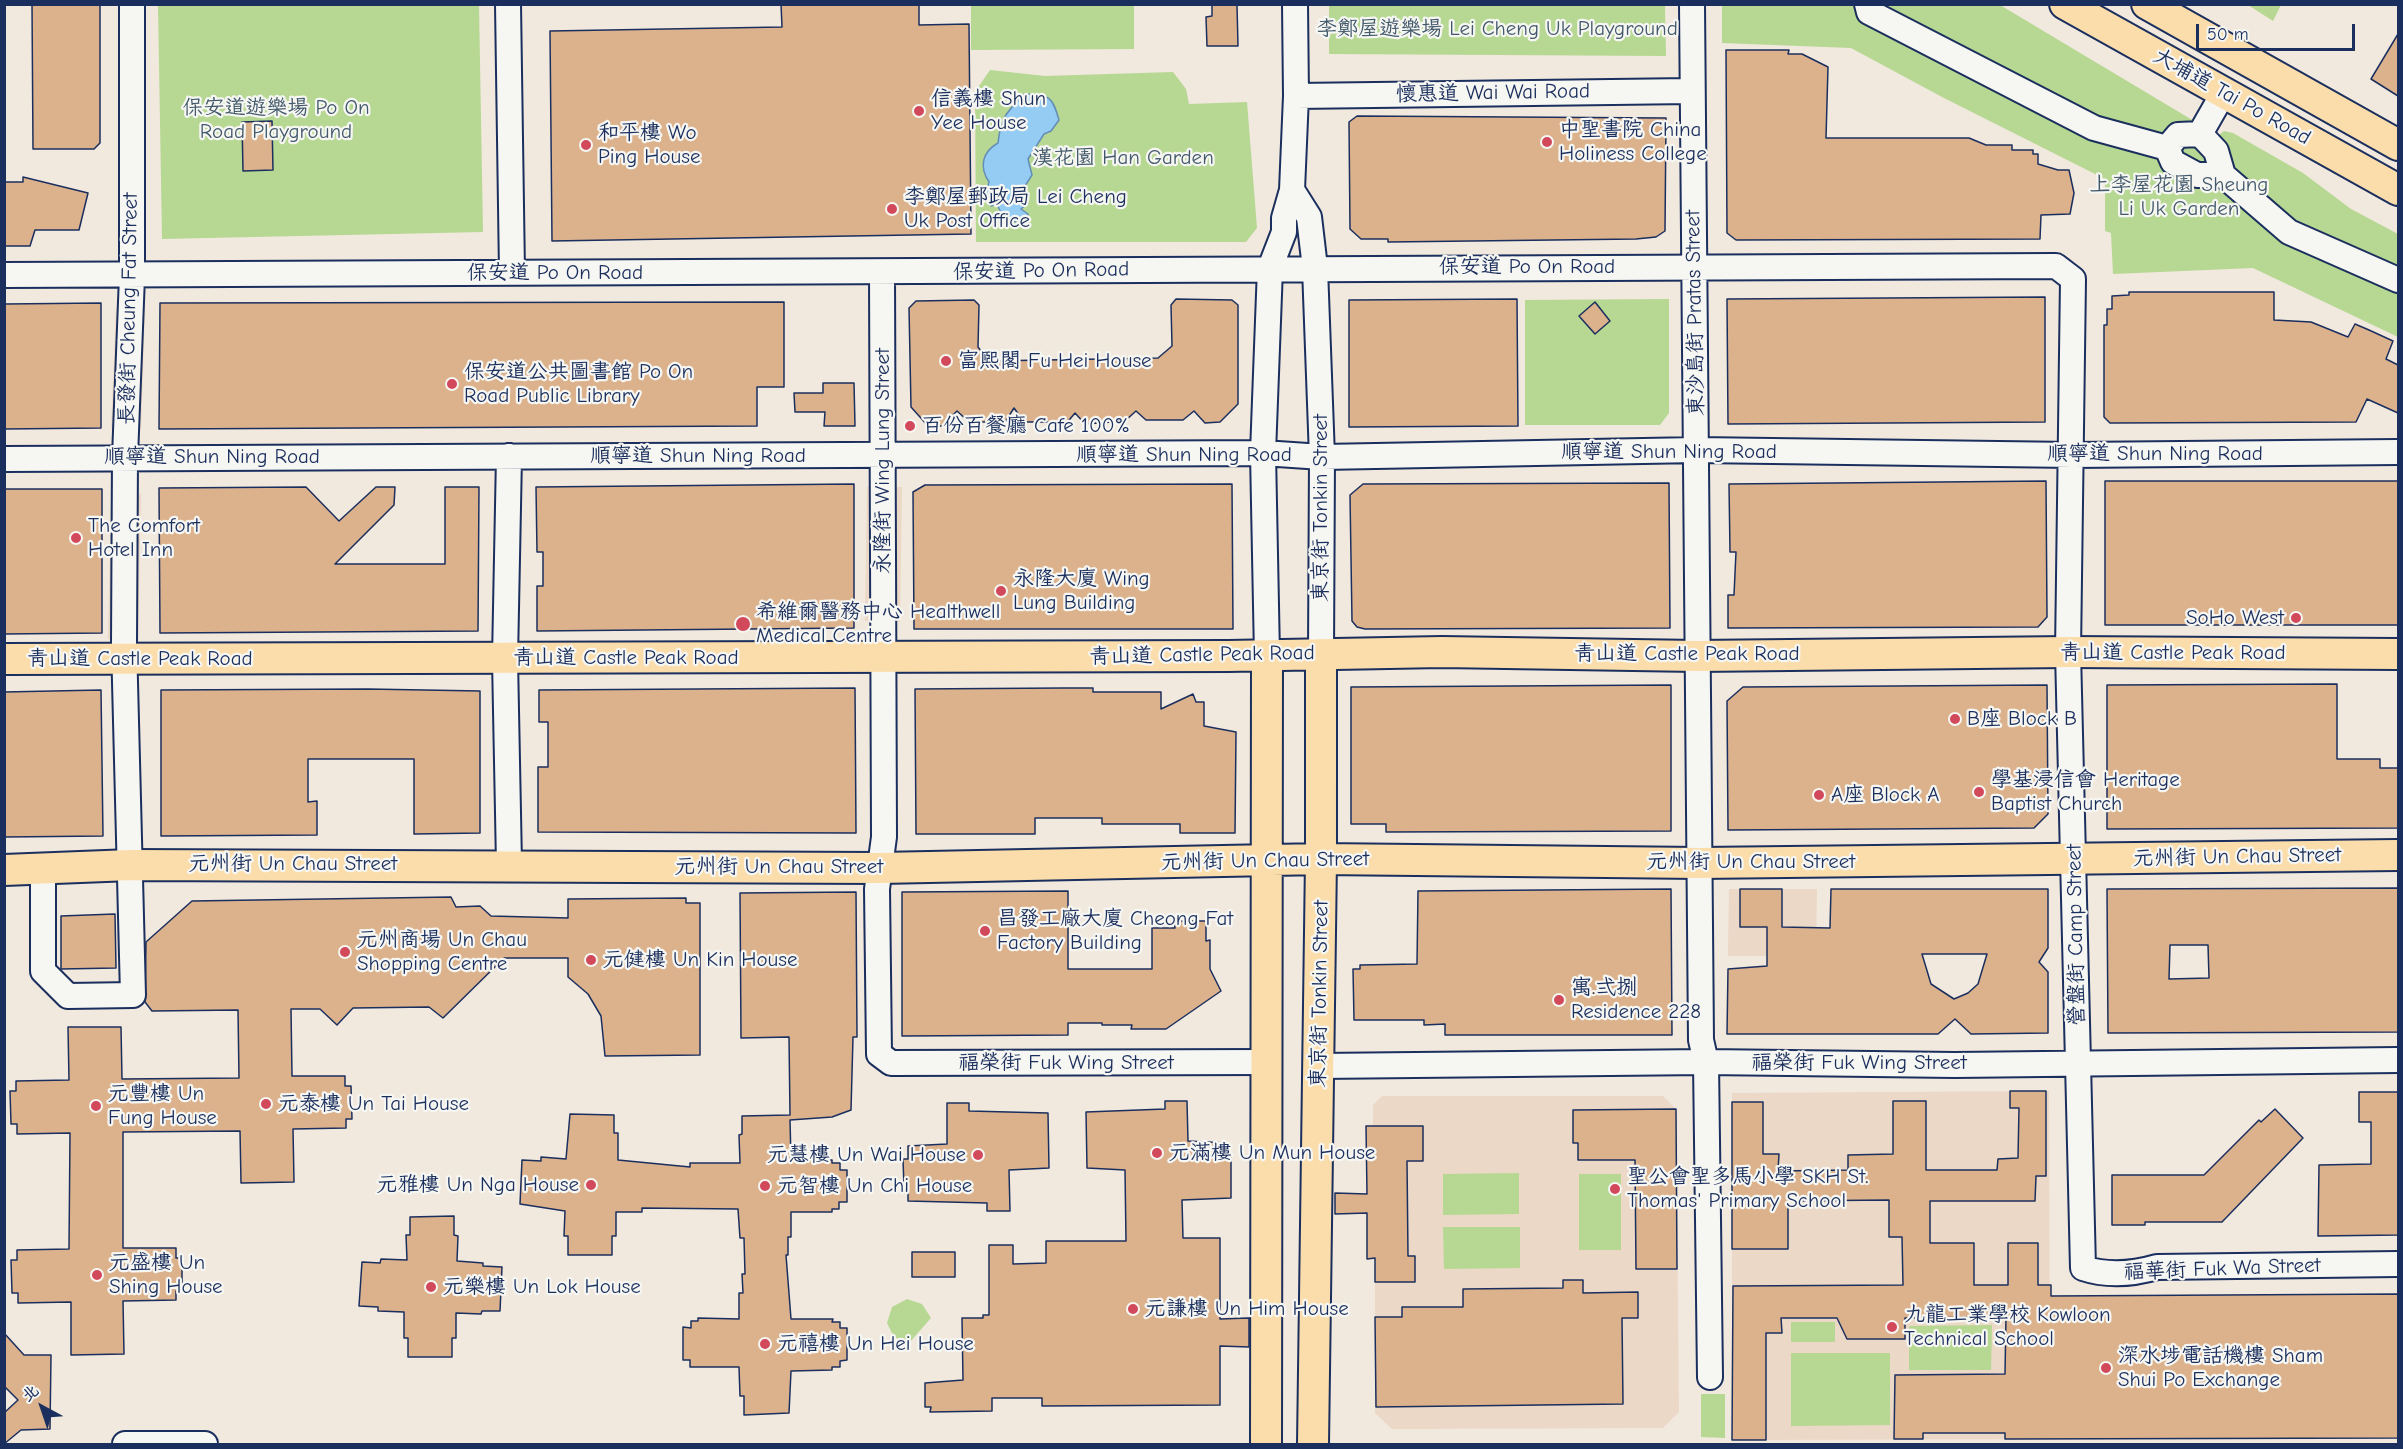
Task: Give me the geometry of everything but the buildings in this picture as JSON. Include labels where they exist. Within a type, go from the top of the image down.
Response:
[{"type":"main road","name":"大埔道 Tai Po Road","points":[[2065,4],[2398,190]]},
{"type":"main road","name":"大埔道 Tai Po Road","points":[[2147,4],[2398,145]]},
{"type":"main road","name":"青山道 Castle Peak Road","points":[[4,659],[505,659],[1321,654],[1697,656],[2068,652],[2398,654]]},
{"type":"main road","name":"東京街 Tonkin Street","points":[[1313,1444],[1321,859],[1321,654]]},
{"type":"main road","points":[[1266,1444],[1267,656]]},
{"type":"main road","name":"元州街 Un Chau Street","points":[[4,870],[131,865],[509,864],[880,868],[1321,859],[1700,863],[2398,855]]},
{"type":"street","name":"長發街 Cheung Fat Street","points":[[131,865],[125,658],[125,458],[132,276],[132,4]]},
{"type":"street","points":[[508,4],[512,273]]},
{"type":"street","points":[[1267,656],[1263,453],[1270,268],[1284,232],[1284,218],[1292,190],[1296,96],[1295,4]]},
{"type":"street","name":"東沙島街 Pratas Street","points":[[1692,4],[1701,1040],[1706,1062],[1710,1377]]},
{"type":"street","points":[[1867,4],[1869,12],[2094,128],[2168,148]]},
{"type":"street","name":"懷惠道 Wai Wai Road","points":[[1296,96],[1691,91]]},
{"type":"street","points":[[2200,134],[2224,92]]},
{"type":"street","points":[[2168,148],[2178,135],[2200,134],[2216,151],[2223,175],[2289,232],[2398,280]]},
{"type":"street","points":[[2168,148],[2173,162],[2198,175],[2223,175]]},
{"type":"street","name":"東京街 Tonkin Street","points":[[1292,190],[1310,217],[1315,268],[1322,457],[1321,654]]},
{"type":"street","name":"保安道 Po On Road","points":[[4,275],[882,273],[1270,268],[2056,266],[2073,279]]},
{"type":"street","name":"永隆街 Wing Lung Street","points":[[877,1044],[877,889],[884,837],[882,273]]},
{"type":"street","name":"營盤街 Camp Street","points":[[2073,279],[2073,455],[2068,652],[2075,860],[2083,1268]]},
{"type":"street","name":"順寧道 Shun Ning Road","points":[[4,459],[1263,453],[1322,457],[1697,450],[2073,455],[2398,452]]},
{"type":"street","points":[[509,456],[505,659],[509,864]]},
{"type":"street","points":[[43,869],[43,970],[68,996],[133,996],[131,865]]},
{"type":"street","name":"福榮街 Fuk Wing Street","points":[[877,1044],[879,1054],[891,1064],[1266,1062]]},
{"type":"street","name":"福榮街 Fuk Wing Street","points":[[1318,1066],[1706,1062],[2079,1064],[2398,1060]]},
{"type":"street","name":"福華街 Fuk Wa Street","points":[[2083,1268],[2098,1273],[2138,1273],[2157,1267],[2398,1264]]},
{"type":"street","points":[[125,1444],[205,1444]]},
{"type":"shaded area","points":[[116,309],[145,309],[141,429],[111,429]]},
{"type":"shaded area","points":[[867,487],[902,487],[900,622],[865,621]]},
{"type":"shaded area","points":[[111,491],[141,494],[138,640],[108,639]]},
{"type":"shaded area","points":[[1729,889],[1817,889],[1816,956],[1728,956]]},
{"type":"shaded area","points":[[2049,1091],[2050,1439],[1732,1440],[1732,1093]]},
{"type":"shaded area","points":[[1382,1096],[1663,1096],[1676,1109],[1679,1412],[1663,1428],[1392,1429],[1375,1413],[1375,1259],[1367,1259],[1366,1126],[1373,1128],[1373,1105]]},
{"type":"green space","name":"保安道遊樂場 Po On Road Playground","points":[[158,5],[479,5],[483,232],[162,239]]},
{"type":"green space","points":[[971,5],[1134,5],[1134,49],[971,50]]},
{"type":"green space","name":"李鄭屋遊樂場 Lei Cheng Uk Playground","points":[[1329,5],[1665,5],[1666,56],[1329,54]]},
{"type":"green space","name":"上李屋花園 Sheung Li Uk Garden","points":[[1722,5],[2000,5],[2204,127],[2219,135],[2224,131],[2233,133],[2303,173],[2351,209],[2398,234],[2398,337],[2253,268],[2113,274],[2111,233],[2105,231],[2105,179],[1942,97],[1851,48],[1722,43]]},
{"type":"green space","points":[[2248,5],[2281,5],[2273,21]]},
{"type":"green space","name":"漢花園 Han Garden","points":[[990,70],[1045,76],[1173,72],[1186,89],[1189,104],[1247,102],[1257,228],[1246,242],[976,242],[975,92]]},
{"type":"green space","points":[[1669,299],[1669,413],[1660,425],[1525,425],[1525,300]]},
{"type":"green space","points":[[1519,1173],[1519,1214],[1443,1215],[1443,1174]]},
{"type":"green space","points":[[1579,1174],[1621,1174],[1621,1250],[1579,1250]]},
{"type":"green space","points":[[1443,1227],[1520,1227],[1520,1268],[1444,1269]]},
{"type":"green space","points":[[907,1299],[922,1304],[931,1318],[909,1343],[894,1337],[887,1323],[892,1307]]},
{"type":"green space","points":[[1791,1322],[1835,1322],[1835,1342],[1791,1342]]},
{"type":"green space","points":[[1992,1325],[1991,1370],[1909,1370],[1909,1326]]},
{"type":"green space","points":[[1791,1353],[1890,1353],[1890,1425],[1791,1426]]},
{"type":"green space","points":[[1701,1394],[1725,1394],[1725,1438],[1701,1437]]},
{"type":"water","points":[[1024,94],[1048,98],[1059,120],[1051,131],[1044,134],[1028,159],[1032,175],[1025,186],[1028,203],[1021,209],[1028,214],[1028,221],[1005,222],[997,204],[991,206],[985,196],[989,182],[983,165],[985,155],[998,143],[1005,116]]},
{"type":"place","name":"信義樓 Shun Yee House","points":[[919,111]]},
{"type":"place","name":"中聖書院 China Holiness College","points":[[1547,142]]},
{"type":"place","name":"和平樓 Wo Ping House","points":[[586,145]]},
{"type":"place","name":"李鄭屋郵政局 Lei Cheng Uk Post Office","points":[[892,209]]},
{"type":"place","name":"富熙閣 Fu Hei House","points":[[946,361]]},
{"type":"place","name":"保安道公共圖書館 Po On Road Public Library","points":[[452,384]]},
{"type":"place","name":"百份百餐廳 Cafe 100%","points":[[910,426]]},
{"type":"place","name":"The Comfort Hotel Inn","points":[[76,538]]},
{"type":"place","name":"永隆大廈 Wing Lung Building","points":[[1001,591]]},
{"type":"place","name":"SoHo West","points":[[2296,618]]},
{"type":"place","name":"希維爾醫務中心 Healthwell Medical Centre","points":[[743,624]]},
{"type":"place","name":"B座 Block B","points":[[1955,719]]},
{"type":"place","name":"學基浸信會 Heritage Baptist Church","points":[[1979,792]]},
{"type":"place","name":"A座 Block A","points":[[1819,795]]},
{"type":"place","name":"昌發工廠大廈 Cheong Fat Factory Building","points":[[985,931]]},
{"type":"place","name":"元州商場 Un Chau Shopping Centre","points":[[345,952]]},
{"type":"place","name":"元健樓 Un Kin House","points":[[591,960]]},
{"type":"place","name":"寓.弍捌 Residence 228","points":[[1559,1000]]},
{"type":"place","name":"元泰樓 Un Tai House","points":[[266,1104]]},
{"type":"place","name":"元豐樓 Un Fung House","points":[[96,1106]]},
{"type":"place","name":"元滿樓 Un Mun House","points":[[1157,1153]]},
{"type":"place","name":"元慧樓 Un Wai House","points":[[978,1155]]},
{"type":"place","name":"元雅樓 Un Nga House","points":[[591,1185]]},
{"type":"place","name":"元智樓 Un Chi House","points":[[765,1186]]},
{"type":"place","name":"聖公會聖多馬小學 SKH St. Thomas' Primary School","points":[[1615,1189]]},
{"type":"place","name":"元盛樓 Un Shing House","points":[[97,1275]]},
{"type":"place","name":"元樂樓 Un Lok House","points":[[431,1287]]},
{"type":"place","name":"元謙樓 Un Him House","points":[[1133,1309]]},
{"type":"place","name":"九龍工業學校 Kowloon Technical School","points":[[1892,1327]]},
{"type":"place","name":"元禧樓 Un Hei House","points":[[765,1344]]},
{"type":"place","name":"深水埗電話機樓 Sham Shui Po Exchange","points":[[2106,1368]]}]
